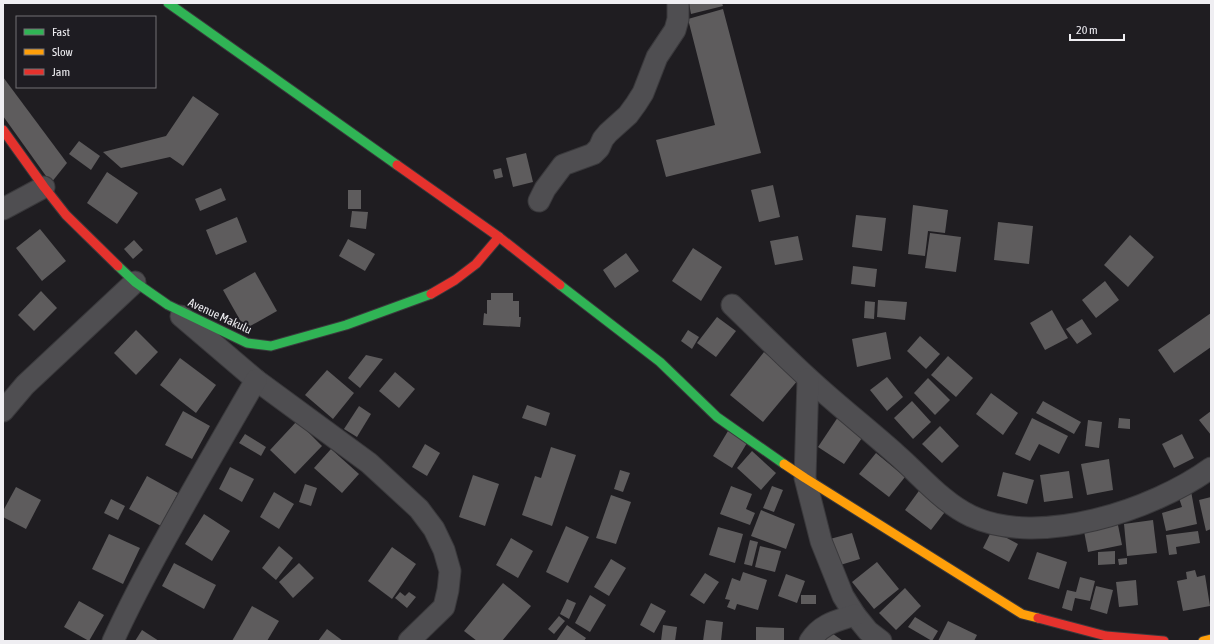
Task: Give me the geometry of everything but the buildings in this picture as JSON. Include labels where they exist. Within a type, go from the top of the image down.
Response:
[{"type":"main road","points":[[168,3],[499,237],[660,362],[717,417],[805,478],[1022,614],[1106,636],[1164,641]]},
{"type":"main road","name":"Avenue Makulu","points":[[3,130],[66,215],[135,282],[168,305],[247,342],[271,346],[346,325],[434,293],[455,280],[476,264],[499,237]]},
{"type":"main road","points":[[1203,641],[1211,639]]},
{"type":"street","points":[[538,201],[544,189],[563,165],[593,154],[599,148],[603,139],[608,133],[628,115],[636,104],[643,93],[657,57],[675,30],[679,12],[678,3]]},
{"type":"street","points":[[3,209],[44,187]]},
{"type":"street","points":[[3,411],[25,385],[135,282]]},
{"type":"street","points":[[168,305],[256,380],[369,463],[419,509],[434,529],[444,550],[450,571],[448,590],[444,607],[409,641]]},
{"type":"street","points":[[732,305],[808,378],[897,454],[954,506],[972,517],[1001,526],[1032,528],[1065,526],[1105,517],[1138,506],[1174,490],[1211,468]]},
{"type":"street","points":[[808,378],[805,478],[821,541],[843,596],[855,615],[868,631],[881,641]]},
{"type":"street","points":[[113,641],[124,617],[191,492],[256,380]]},
{"type":"street","points":[[810,641],[824,626],[855,615]]},
{"type":"traffic: fast","points":[[168,3],[397,165]]},
{"type":"traffic: fast","points":[[118,266],[135,282],[168,305],[247,343],[271,346],[346,325],[431,294]]},
{"type":"traffic: fast","points":[[560,285],[660,362],[717,417],[784,464]]},
{"type":"traffic: slow","points":[[784,464],[1022,614],[1038,618]]},
{"type":"traffic: slow","points":[[1203,641],[1211,639]]},
{"type":"traffic: jam","points":[[3,130],[66,215],[118,266]]},
{"type":"traffic: jam","points":[[397,165],[499,237],[560,285]]},
{"type":"traffic: jam","points":[[431,294],[455,280],[476,264],[499,237]]},
{"type":"traffic: jam","points":[[1038,618],[1106,636],[1164,641]]}]
